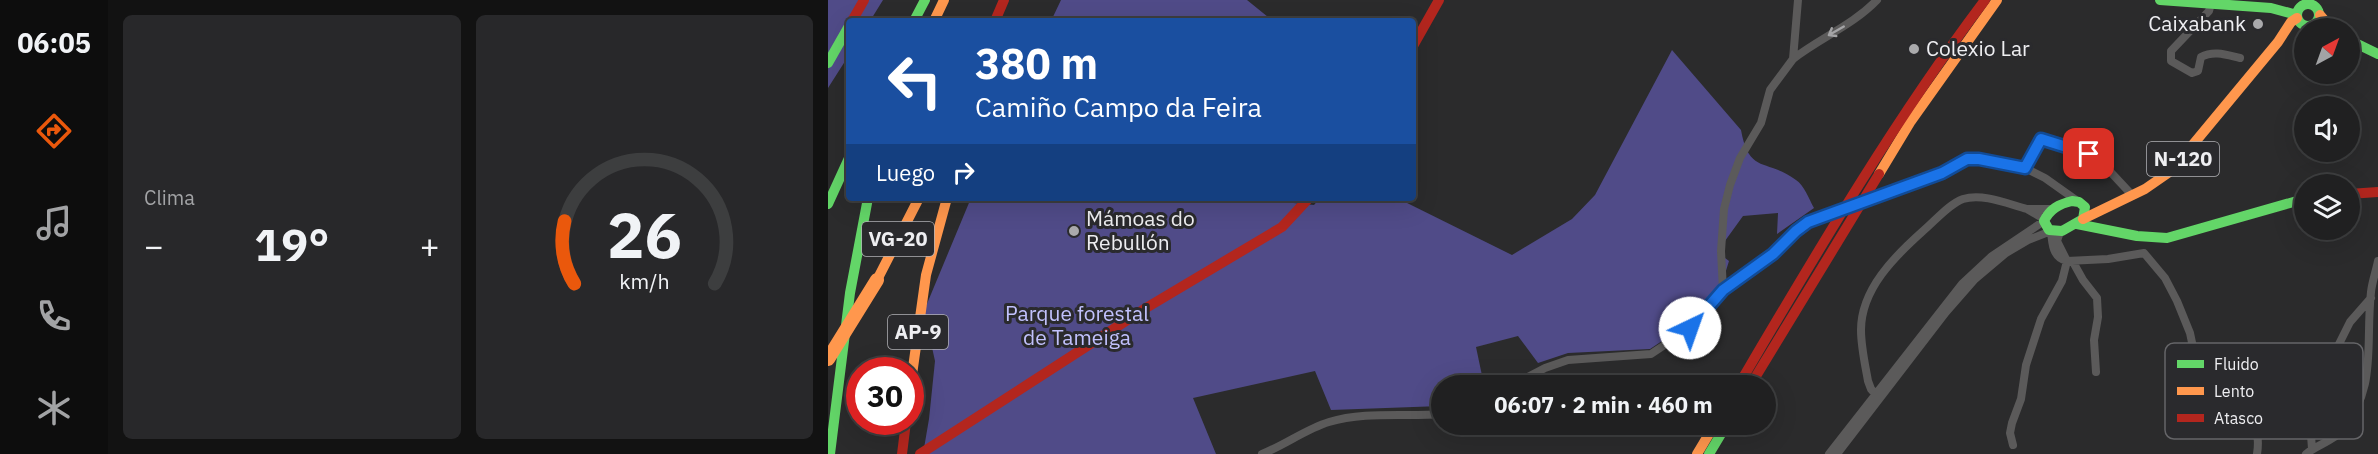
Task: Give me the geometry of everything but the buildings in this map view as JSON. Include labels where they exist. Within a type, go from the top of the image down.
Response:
[{"type":"main road","points":[[854,18],[864,0]]},
{"type":"main road","points":[[916,18],[925,0]]},
{"type":"main road","points":[[935,18],[944,0]]},
{"type":"main road","points":[[998,18],[1004,0]]},
{"type":"main road","points":[[1416,41],[1439,0]]},
{"type":"main road","points":[[1745,375],[1892,131],[1925,81],[1985,0]]},
{"type":"main road","points":[[1757,375],[1911,121],[1997,0]]},
{"type":"main road","points":[[2160,0],[2271,8],[2311,14]]},
{"type":"main road","name":"N-120","points":[[2087,215],[2159,180],[2181,161],[2278,42],[2291,22],[2311,14]]},
{"type":"main road","points":[[829,60],[846,31]]},
{"type":"main road","points":[[2360,45],[2377,53]]},
{"type":"main road","points":[[828,204],[846,165]]},
{"type":"main road","points":[[2360,193],[2378,192]]},
{"type":"main road","points":[[830,454],[840,357],[856,247],[867,201]]},
{"type":"main road","name":"VG-20","points":[[828,359],[877,280],[917,201]]},
{"type":"main road","name":"AP-9","points":[[914,357],[926,275],[947,201]]},
{"type":"main road","points":[[920,454],[992,410],[1146,308],[1273,233],[1294,216],[1306,201]]},
{"type":"main road","points":[[2052,219],[2087,215],[2137,236],[2167,238],[2294,202]]},
{"type":"main road","points":[[2052,219],[2087,215]]},
{"type":"main road","points":[[902,454],[904,435]]},
{"type":"main road","points":[[1697,454],[1708,435]]},
{"type":"main road","points":[[1709,454],[1720,435]]},
{"type":"street","points":[[1794,59],[1798,0]]},
{"type":"street","points":[[1723,290],[1721,251],[1724,208],[1740,158],[1761,123],[1770,90],[1794,59],[1811,45],[1842,29],[1877,0]]},
{"type":"street","points":[[2211,4],[2210,11],[2171,51],[2171,61],[2192,73],[2198,71],[2201,57],[2208,53],[2220,53],[2240,58]]},
{"type":"street","points":[[2025,168],[2036,145],[2041,139],[2047,139],[2089,154],[2104,165],[2132,195]]},
{"type":"street","points":[[1532,375],[1568,360],[1651,354],[1690,328],[1723,290],[1773,254],[1808,222],[1942,173],[1967,159],[1979,159],[2025,168],[2060,189],[2087,215]]},
{"type":"street","points":[[1829,454],[1974,280],[2006,253],[2033,238],[2052,219],[2063,196],[2060,189]]},
{"type":"street","points":[[1877,396],[1870,389],[1868,381],[1861,328],[1869,296],[1901,250],[1951,207],[1964,199],[1986,198],[2027,209],[2052,219]]},
{"type":"street","points":[[2027,209],[2052,219]]},
{"type":"street","points":[[2052,219],[2056,254]]},
{"type":"street","points":[[2052,219],[2057,241],[2097,298],[2098,317],[2094,340],[2096,372]]},
{"type":"street","points":[[1837,454],[1877,396],[1970,276],[2000,249],[2052,219]]},
{"type":"street","points":[[2033,238],[2044,242],[2060,259],[2070,262],[2144,253],[2165,278],[2175,297],[2192,343]]},
{"type":"street","points":[[2363,398],[2371,382],[2373,359],[2371,298],[2378,261]]},
{"type":"street","points":[[2013,445],[2010,433],[2021,399],[2026,365],[2041,319],[2070,262]]},
{"type":"street","points":[[2340,343],[2350,322],[2371,298]]},
{"type":"street","points":[[1262,454],[1315,426],[1333,421],[1375,415],[1431,415]]},
{"type":"street","points":[[2256,439],[2257,454]]},
{"type":"street","points":[[2309,452],[2330,439]]},
{"type":"green space","points":[[828,0],[883,0],[872,18],[846,18],[846,60],[828,88]]},
{"type":"green space","points":[[1061,0],[1247,0],[1269,18],[1052,18]]},
{"type":"green space","name":"Parque forestal de Tameiga","points":[[1672,50],[1741,130],[1744,144],[1754,160],[1786,173],[1799,182],[1814,208],[1777,234],[1778,213],[1743,216],[1717,252],[1729,261],[1720,290],[1686,325],[1650,349],[1568,353],[1538,363],[1518,336],[1476,347],[1482,375],[1431,375],[1431,406],[1331,410],[1315,371],[1193,398],[1216,454],[923,454],[935,361],[924,311],[970,201],[1280,201],[1314,205],[1317,201],[1403,201],[1512,255],[1572,219],[1595,195]]},
{"type":"traffic: fast","points":[[916,18],[925,0]]},
{"type":"traffic: fast","points":[[2160,0],[2271,8],[2297,15]]},
{"type":"traffic: fast","points":[[2308,4],[2316,7],[2319,15],[2316,23],[2308,26],[2300,23],[2297,15],[2300,7],[2308,4]]},
{"type":"traffic: fast","points":[[828,63],[846,31]]},
{"type":"traffic: fast","points":[[2360,45],[2378,54]]},
{"type":"traffic: fast","points":[[828,204],[846,165]]},
{"type":"traffic: fast","points":[[830,454],[850,293],[867,201]]},
{"type":"traffic: fast","points":[[2072,201],[2079,202],[2085,207],[2083,219],[2062,231],[2049,230],[2044,221],[2049,213],[2059,205],[2072,201]]},
{"type":"traffic: fast","points":[[2077,224],[2137,236],[2167,238],[2294,202]]},
{"type":"traffic: fast","points":[[1709,454],[1720,435]]},
{"type":"traffic: slow","points":[[935,18],[944,0]]},
{"type":"traffic: slow","points":[[1879,174],[1911,121],[1997,0]]},
{"type":"traffic: slow","points":[[2083,219],[2145,189],[2171,171],[2294,20]]},
{"type":"traffic: slow","points":[[877,280],[917,201]]},
{"type":"traffic: slow","points":[[914,357],[926,275],[946,201]]},
{"type":"traffic: slow","points":[[828,359],[877,280]]},
{"type":"traffic: slow","points":[[1697,454],[1708,435]]},
{"type":"traffic: jam","points":[[854,18],[864,0]]},
{"type":"traffic: jam","points":[[996,18],[1004,0]]},
{"type":"traffic: jam","points":[[1416,41],[1439,0]]},
{"type":"traffic: jam","points":[[1745,375],[1887,141],[1985,0]]},
{"type":"traffic: jam","points":[[1757,375],[1879,174]]},
{"type":"traffic: jam","points":[[2360,193],[2378,192]]},
{"type":"traffic: jam","points":[[920,454],[1146,308],[1282,227],[1306,201]]},
{"type":"traffic: jam","points":[[902,454],[904,435]]},
{"type":"place","name":"Caixabank","points":[[2258,24]]},
{"type":"place","name":"Colexio Lar","points":[[1914,49]]},
{"type":"place","name":"Mámoas do Rebullón","points":[[1074,231]]},
{"type":"route","points":[[1690,328],[1723,290],[1773,254],[1802,225],[1808,222],[1942,173],[1967,159],[1979,159],[2025,168],[2041,139],[2089,154]]}]
